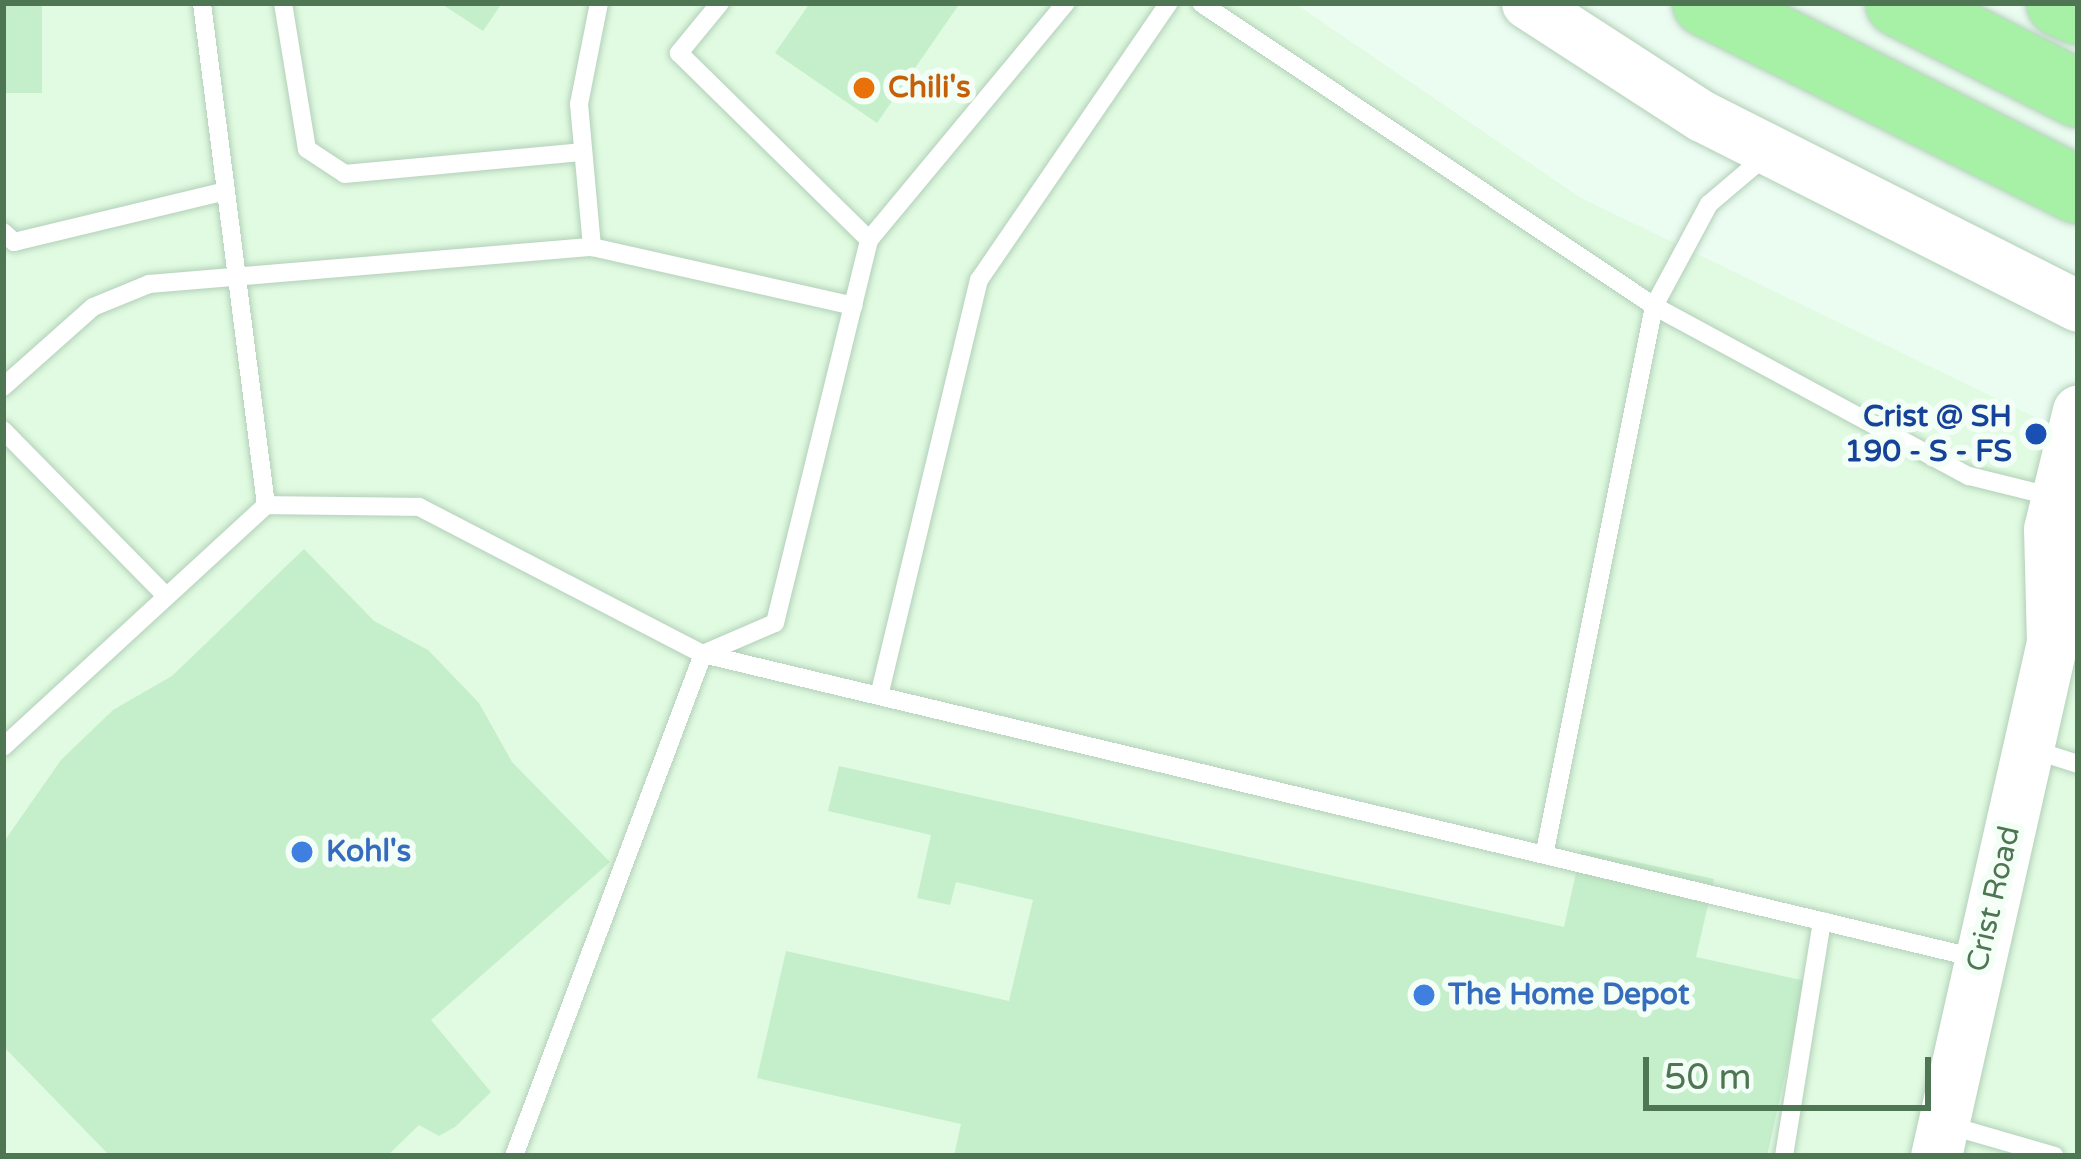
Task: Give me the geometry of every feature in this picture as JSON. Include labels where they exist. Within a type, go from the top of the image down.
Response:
[{"type":"highway","points":[[1706,3],[2078,190]]},
{"type":"highway","points":[[1899,3],[2078,94]]},
{"type":"highway","points":[[2060,3],[2078,11]]},
{"type":"street","points":[[1527,3],[1770,152],[2078,306]]},
{"type":"street","name":"Crist Road","points":[[1940,1140],[2052,642],[2057,497],[2078,410]]},
{"type":"street","name":"Crist Road","points":[[2052,642],[2078,599]]},
{"type":"lane","points":[[202,3],[266,506]]},
{"type":"lane","points":[[283,3],[307,149],[345,173],[583,152]]},
{"type":"lane","points":[[592,247],[579,104],[599,3]]},
{"type":"lane","points":[[720,3],[679,53],[869,240]]},
{"type":"lane","points":[[514,1156],[703,654],[775,623],[869,240],[1066,3]]},
{"type":"lane","points":[[879,696],[979,280],[1168,3]]},
{"type":"lane","points":[[1201,3],[1654,306],[1969,476],[2057,497]]},
{"type":"lane","points":[[1545,851],[1654,306],[1709,204],[1770,152]]},
{"type":"lane","points":[[3,232],[14,242],[226,191]]},
{"type":"lane","points":[[3,387],[93,307],[236,268],[592,247],[853,306]]},
{"type":"lane","points":[[3,430],[166,596]]},
{"type":"lane","points":[[3,746],[266,506],[419,507],[703,654],[1545,851],[1981,959]]},
{"type":"lane","points":[[2028,748],[2078,764]]},
{"type":"lane","points":[[1784,1156],[1822,921]]},
{"type":"lane","points":[[1940,1140],[2055,1156]]},
{"type":"shaded area","points":[[3,3],[1294,3],[1581,198],[2078,438],[2078,1156],[12,1156],[3,1147]]},
{"type":"building","points":[[3,3],[42,3],[42,93],[3,93]]},
{"type":"building","points":[[440,3],[502,3],[483,31]]},
{"type":"building","name":"Chili's","points":[[810,3],[960,3],[877,123],[775,53]]},
{"type":"building","name":"Kohl's","points":[[304,549],[374,621],[428,650],[479,703],[512,762],[610,862],[431,1020],[491,1092],[455,1127],[439,1136],[419,1125],[387,1156],[110,1156],[3,1046],[3,843],[61,760],[113,710],[172,676]]},
{"type":"building","name":"The Home Depot","points":[[839,766],[1564,927],[1581,850],[1714,879],[1696,957],[1806,981],[1767,1156],[954,1156],[961,1124],[757,1078],[786,951],[1009,1001],[1033,900],[956,882],[950,905],[917,898],[931,835],[828,811]]},
{"type":"place","name":"Chili's","points":[[864,88]]},
{"type":"place","name":"Crist @ SH 190 - S - FS","points":[[2036,434]]},
{"type":"place","name":"Kohl's","points":[[302,852]]},
{"type":"place","name":"The Home Depot","points":[[1424,995]]}]
